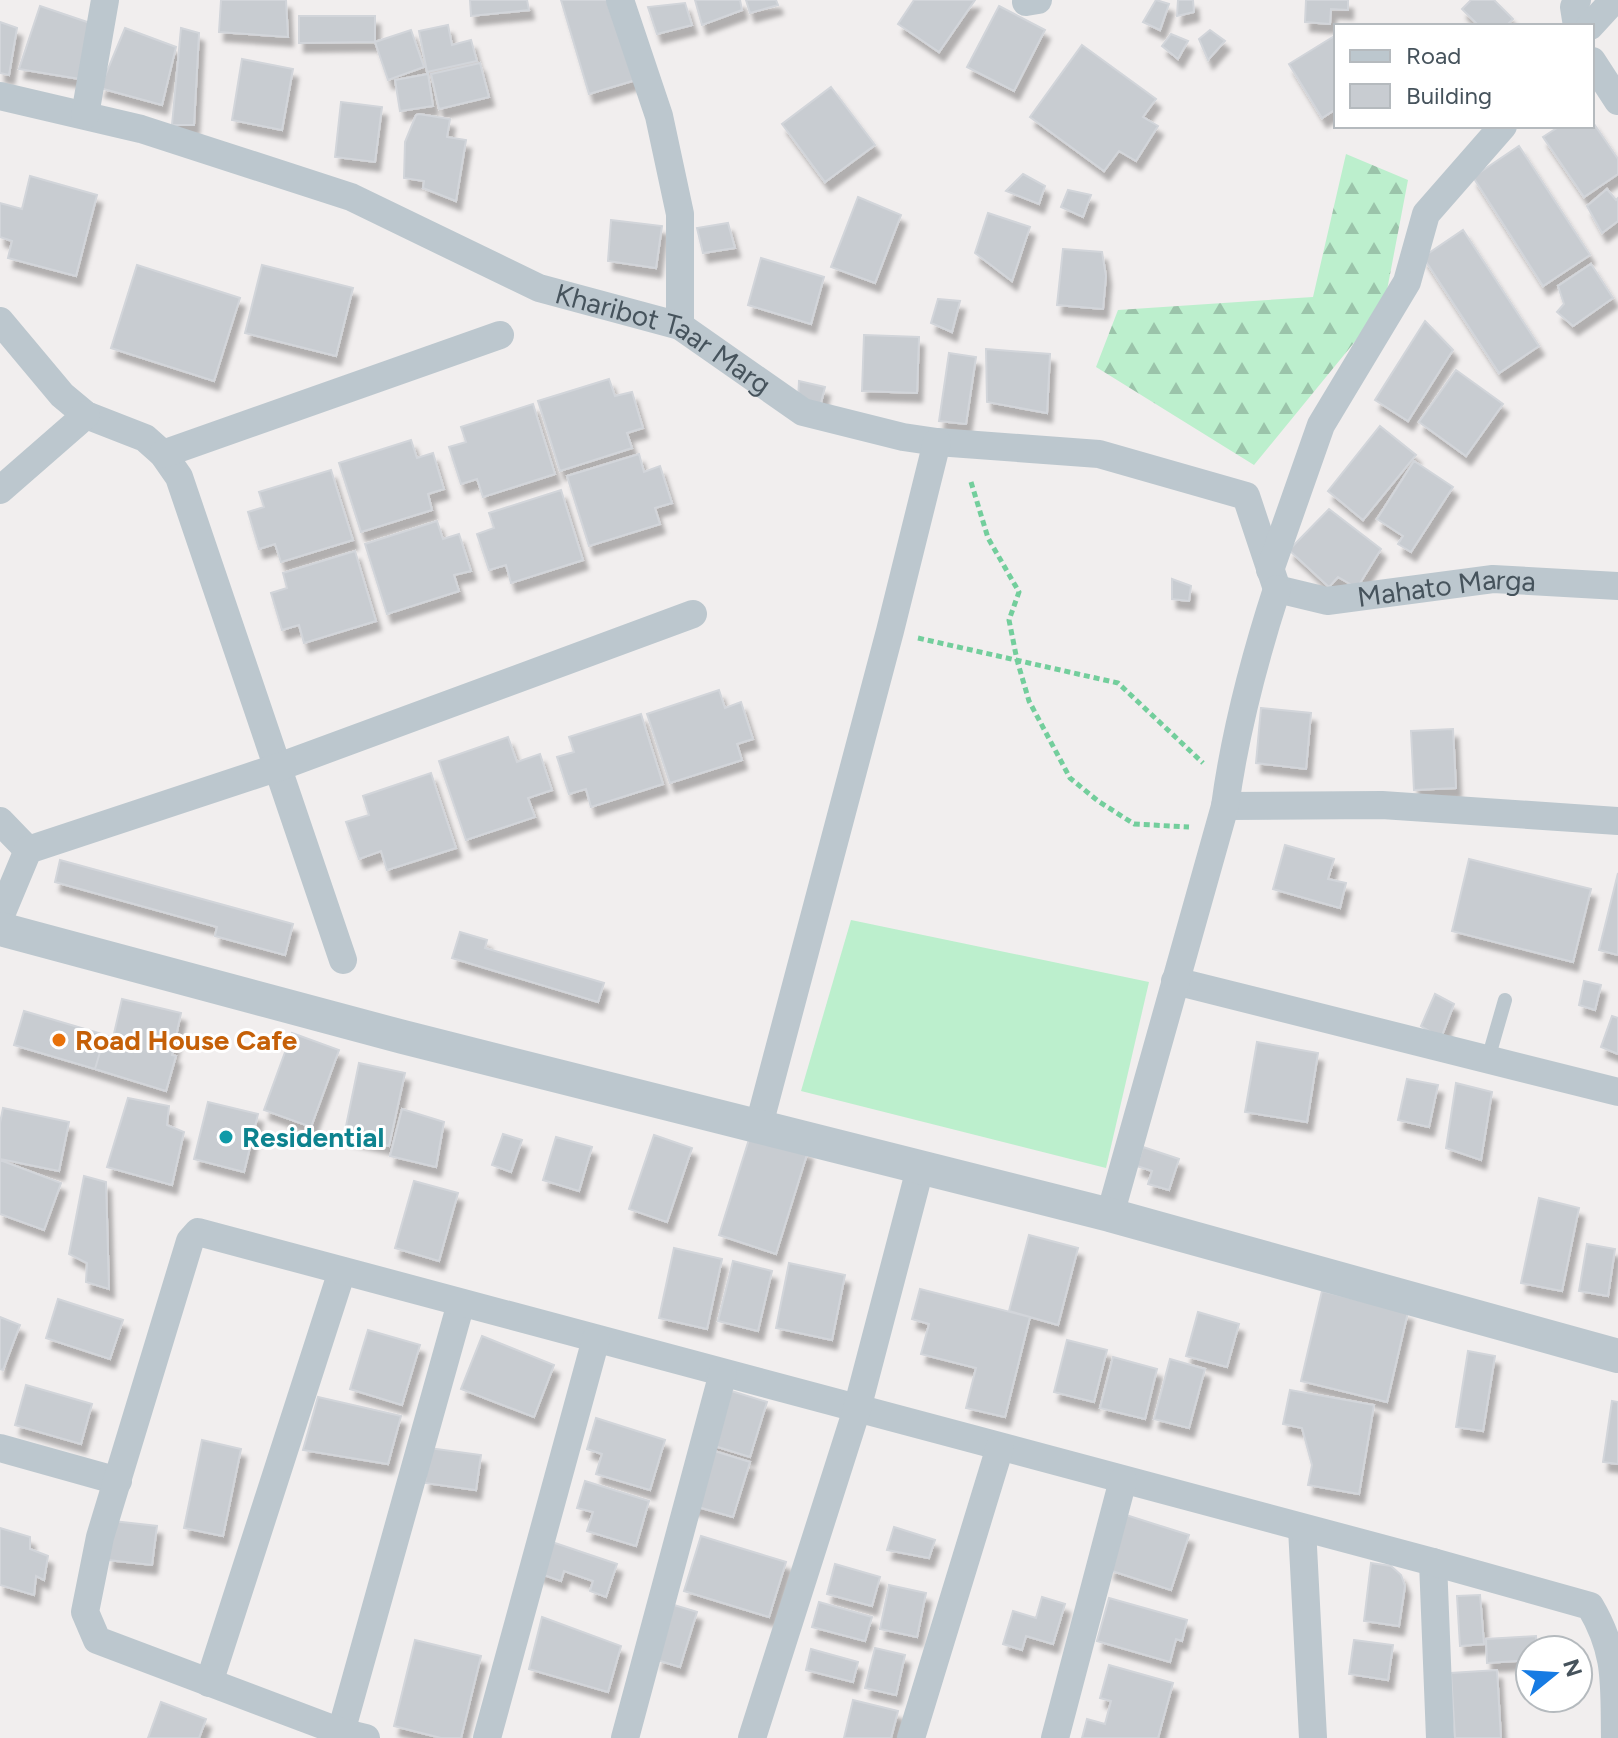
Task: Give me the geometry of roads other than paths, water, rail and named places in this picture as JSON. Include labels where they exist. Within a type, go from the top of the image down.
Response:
[{"type":"street","points":[[85,115],[105,0]]},
{"type":"street","points":[[620,0],[659,116],[680,214],[680,326]]},
{"type":"street","points":[[1577,13],[1614,0]]},
{"type":"street","points":[[1594,64],[1618,101]]},
{"type":"street","name":"Kharibot Taar Marg","points":[[0,96],[141,129],[351,197],[539,288],[680,326],[803,412],[903,437],[937,442],[1099,454],[1246,496],[1274,580]]},
{"type":"street","points":[[1110,1215],[1224,807],[1274,580],[1321,425],[1407,282],[1426,214],[1501,128]]},
{"type":"street","points":[[0,321],[62,395],[86,415],[145,438],[163,454],[179,477],[343,960]]},
{"type":"street","points":[[163,454],[500,335]]},
{"type":"street","points":[[0,490],[86,415]]},
{"type":"street","points":[[759,1125],[937,442]]},
{"type":"street","name":"Mahato Marga","points":[[1274,580],[1327,601],[1493,579],[1618,586]]},
{"type":"street","points":[[0,917],[28,850],[276,768],[693,614]]},
{"type":"street","points":[[1224,807],[1382,805],[1618,821]]},
{"type":"street","points":[[0,821],[28,850]]},
{"type":"street","points":[[0,929],[403,1037],[921,1165],[1618,1356]]},
{"type":"street","points":[[1175,981],[1618,1092]]},
{"type":"street","points":[[752,1738],[857,1409],[921,1165]]},
{"type":"street","points":[[461,1303],[354,1735],[97,1640],[85,1612],[100,1537],[190,1241],[198,1232],[1590,1606],[1606,1631],[1616,1665],[1615,1738]]},
{"type":"street","points":[[209,1683],[342,1271]]},
{"type":"street","points":[[487,1738],[596,1339]]},
{"type":"street","points":[[625,1738],[723,1373]]},
{"type":"street","points":[[911,1738],[1000,1447]]},
{"type":"street","points":[[0,1448],[118,1481]]},
{"type":"street","points":[[1055,1738],[1123,1480]]},
{"type":"street","points":[[1302,1528],[1313,1738]]},
{"type":"street","points":[[1433,1562],[1440,1738]]},
{"type":"lane","points":[[1488,1059],[1505,1000]]},
{"type":"place","name":"Road House Cafe","points":[[59,1040]]},
{"type":"place","name":"Residential","points":[[226,1137]]}]
